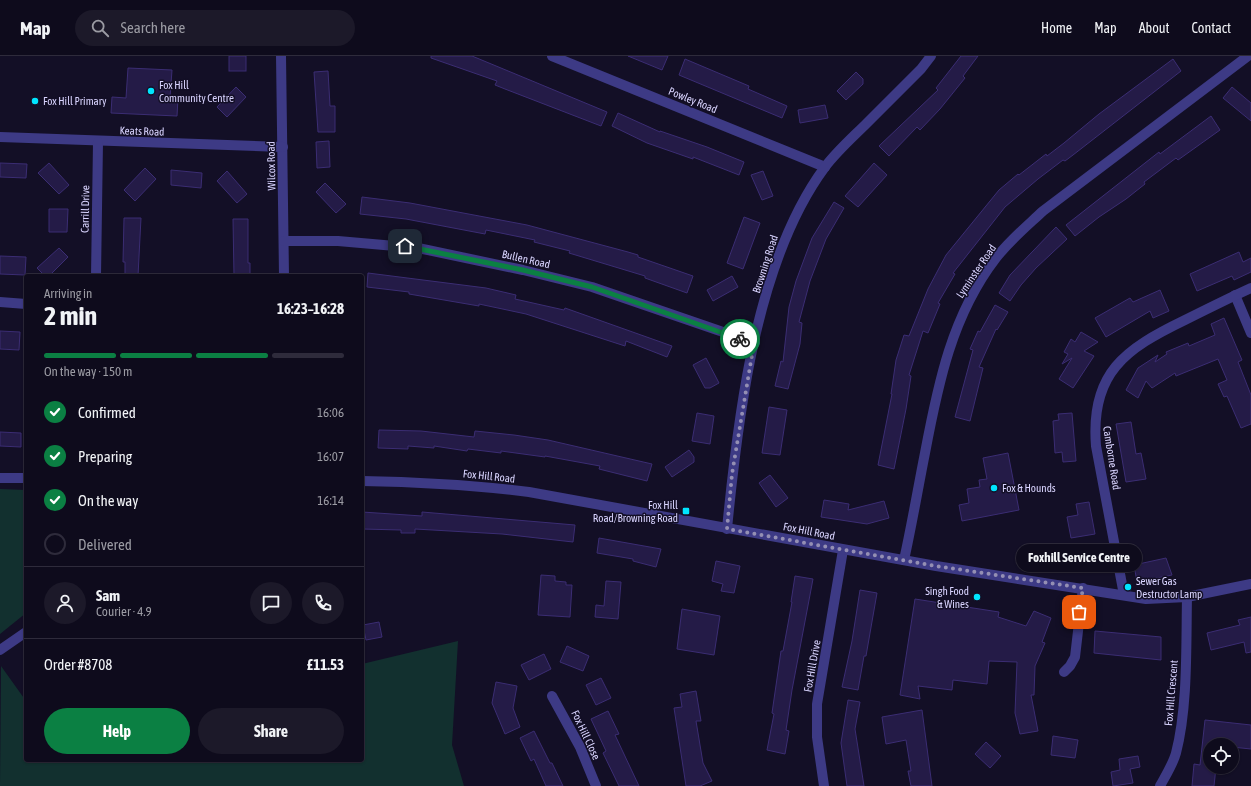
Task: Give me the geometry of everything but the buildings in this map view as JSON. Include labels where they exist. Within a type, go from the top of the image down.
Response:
[{"type":"street","name":"Wilcox Road","points":[[282,56],[284,274]]},
{"type":"street","name":"Powley Road","points":[[552,56],[567,59],[825,167]]},
{"type":"street","name":"Browning Road","points":[[727,529],[732,474],[754,343],[771,276],[781,247],[793,222],[825,167],[921,69],[931,56]]},
{"type":"street","name":"Lyminster Road","points":[[904,560],[940,375],[961,319],[984,276],[996,258],[1016,236],[1043,211],[1248,60]]},
{"type":"street","name":"Keats Road","points":[[0,137],[98,142],[282,147]]},
{"type":"street","name":"Carrill Drive","points":[[96,274],[98,142]]},
{"type":"street","name":"Bullen Road","points":[[284,241],[338,241],[379,244],[418,248],[481,260],[592,287],[754,343]]},
{"type":"street","name":"Camborne Road","points":[[1124,595],[1096,446],[1094,425],[1102,387],[1114,368],[1129,352],[1153,335],[1251,288]]},
{"type":"street","points":[[1235,295],[1251,333]]},
{"type":"street","points":[[0,302],[24,304]]},
{"type":"street","points":[[0,478],[24,478]]},
{"type":"street","name":"Fox Hill Road","points":[[364,481],[435,482],[522,491],[843,550],[1146,599],[1187,597],[1251,584]]},
{"type":"street","name":"Fox Hill Drive","points":[[824,786],[817,737],[817,704],[843,550]]},
{"type":"street","points":[[1064,672],[1070,666],[1075,657],[1083,588]]},
{"type":"street","name":"Fox Hill Crescent","points":[[1160,786],[1176,753],[1181,722],[1185,669],[1187,597]]},
{"type":"street","points":[[0,650],[24,633]]},
{"type":"street","name":"Fox Hill Close","points":[[552,696],[580,747],[596,786]]},
{"type":"green space","points":[[0,489],[24,490],[24,615],[0,634]]},
{"type":"green space","points":[[458,641],[452,745],[464,786],[0,786],[1,666],[24,698],[24,762],[364,762],[364,664]]},
{"type":"way so far","points":[[740,339],[754,343],[732,474],[727,529],[936,566],[1083,588],[1079,612]]},
{"type":"place","name":"Fox Hill Community Centre","points":[[151,91]]},
{"type":"place","name":"Fox Hill Primary","points":[[35,101]]},
{"type":"place","name":"Fox & Hounds","points":[[994,488]]},
{"type":"place","name":"Fox Hill Road/Browning Road","points":[[686,511]]},
{"type":"place","name":"Sewer Gas Destructor Lamp","points":[[1128,587]]},
{"type":"place","name":"Singh Food & Wines","points":[[977,597]]},
{"type":"place","name":"Foxhill Service Centre","points":[[1079,612]]},
{"type":"route","points":[[405,246],[467,257],[592,287],[740,339]]}]
